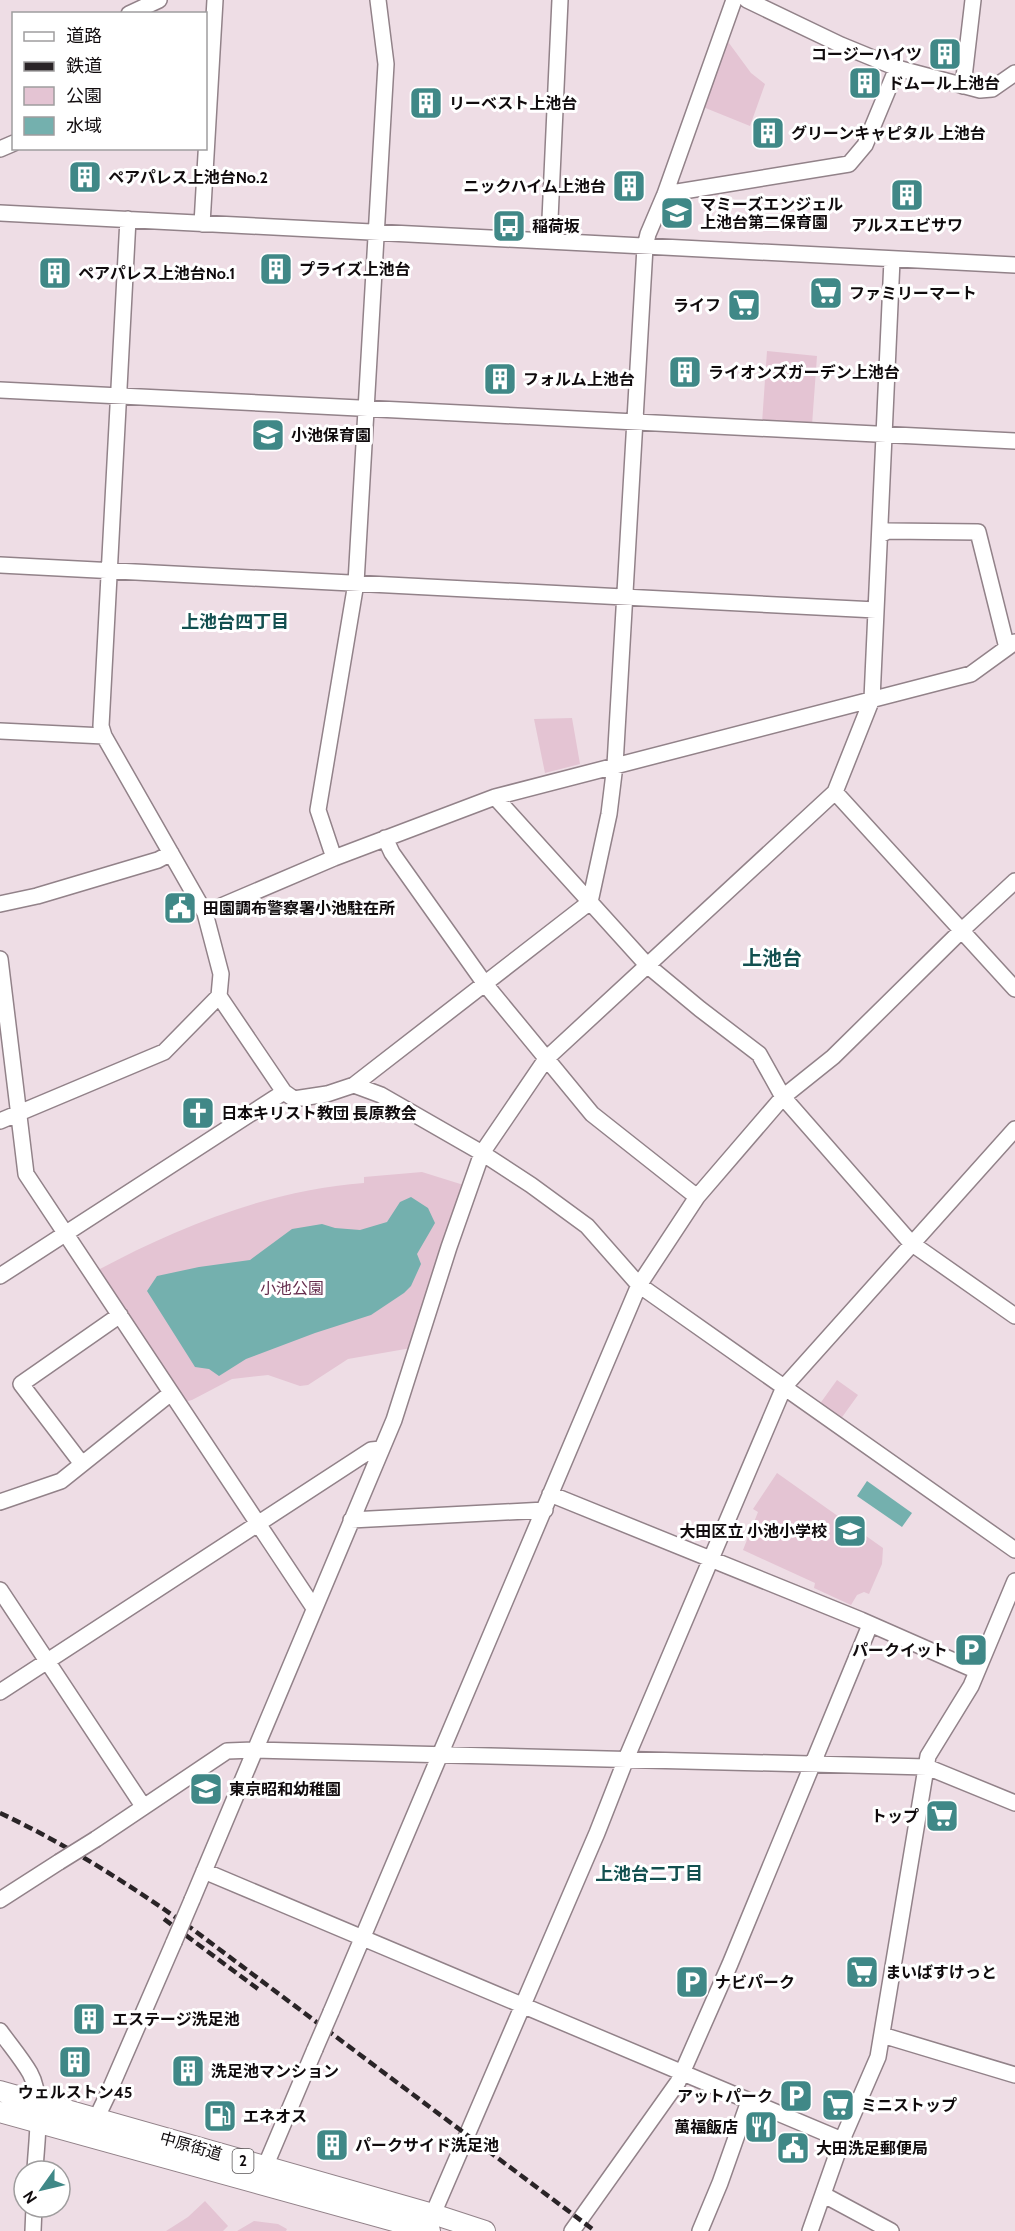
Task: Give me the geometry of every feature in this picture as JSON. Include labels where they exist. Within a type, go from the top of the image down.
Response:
[{"type":"main road","name":"中原街道","points":[[0,2091],[265,2167],[432,2223]]},
{"type":"main road","name":"中原街道","points":[[0,2112],[241,2180],[334,2203],[485,2231]]},
{"type":"street","points":[[133,12],[159,0]]},
{"type":"street","points":[[207,138],[215,0]]},
{"type":"street","points":[[334,858],[318,810],[356,583],[387,64],[378,0]]},
{"type":"street","points":[[549,241],[560,0]]},
{"type":"street","points":[[219,996],[284,1092],[294,1100],[327,1094],[354,1085],[590,902],[609,814],[615,765],[645,247],[734,0]]},
{"type":"street","points":[[747,0],[841,45],[897,68],[963,86],[980,90],[992,89],[1015,73]]},
{"type":"street","points":[[963,86],[973,0]]},
{"type":"street","points":[[665,194],[849,164],[865,144],[897,68]]},
{"type":"street","points":[[202,224],[206,150]]},
{"type":"street","points":[[0,213],[1015,265]]},
{"type":"street","points":[[0,1121],[164,1052],[219,996],[221,974],[205,913],[104,736],[101,726],[128,219]]},
{"type":"street","points":[[66,2130],[77,2130],[96,2119],[192,1900],[394,1420],[449,1247],[482,1153],[546,1059],[835,792],[872,699],[892,260]]},
{"type":"street","points":[[0,390],[1015,441]]},
{"type":"street","points":[[205,913],[334,858],[495,797],[971,674],[1011,645],[978,532],[888,531],[880,535]]},
{"type":"street","points":[[0,565],[876,610]]},
{"type":"street","points":[[0,731],[104,736]]},
{"type":"street","points":[[835,792],[1015,989]]},
{"type":"street","points":[[495,797],[647,965],[700,1010],[759,1054],[783,1096],[911,1244],[1015,1316]]},
{"type":"street","points":[[385,838],[393,853],[485,984],[592,1114],[697,1197]]},
{"type":"street","points":[[0,904],[37,896],[158,860],[171,853]]},
{"type":"street","points":[[265,2167],[639,1285],[697,1197],[783,1096],[833,1057],[1015,881]]},
{"type":"street","points":[[0,959],[26,1174],[314,1608]]},
{"type":"street","points":[[354,1085],[381,1095],[482,1153],[587,1226],[639,1285],[1015,1550]]},
{"type":"street","points":[[0,1276],[284,1092]]},
{"type":"street","points":[[432,2223],[784,1388],[1015,1129]]},
{"type":"street","points":[[82,1464],[21,1384],[120,1315]]},
{"type":"street","points":[[0,1502],[61,1481],[171,1393]]},
{"type":"street","points":[[0,1692],[371,1450],[381,1449]]},
{"type":"street","points":[[550,1494],[977,1671]]},
{"type":"street","points":[[351,1520],[545,1509]]},
{"type":"street","points":[[810,2231],[842,2140],[878,2057],[928,1756],[971,1686],[1015,1581]]},
{"type":"street","points":[[0,1590],[143,1806]]},
{"type":"street","points":[[572,2231],[678,2082],[870,1625]]},
{"type":"street","points":[[0,1900],[227,1751],[927,1767],[1015,1803]]},
{"type":"street","points":[[204,1871],[842,2140]]},
{"type":"street","points":[[0,2031],[32,2075],[39,2102],[36,2159]]},
{"type":"street","points":[[882,2035],[1015,2075]]},
{"type":"street","points":[[700,2231],[749,2102]]},
{"type":"street","points":[[824,2196],[891,2231]]},
{"type":"green space","points":[[726,39],[751,73],[765,84],[750,126],[703,107]]},
{"type":"green space","points":[[767,351],[817,356],[812,425],[762,423]]},
{"type":"green space","points":[[572,718],[580,764],[545,773],[534,719]]},
{"type":"green space","name":"小池公園","points":[[422,1172],[470,1187],[417,1347],[348,1359],[308,1385],[300,1386],[268,1375],[232,1379],[184,1402],[98,1270],[193,1225],[260,1202],[294,1193],[364,1183],[364,1177]]},
{"type":"green space","points":[[837,1380],[858,1395],[840,1420],[819,1405]]},
{"type":"green space","points":[[777,1473],[883,1548],[882,1564],[869,1594],[864,1592],[857,1595],[851,1605],[814,1588],[815,1583],[743,1550],[758,1512],[753,1509]]},
{"type":"green space","points":[[205,2201],[228,2226],[223,2231],[166,2231],[188,2217]]},
{"type":"green space","points":[[254,2221],[278,2224],[287,2229],[286,2231],[237,2231]]},
{"type":"water","points":[[411,1197],[428,1208],[435,1223],[417,1254],[421,1264],[411,1286],[404,1293],[371,1315],[246,1359],[219,1376],[209,1369],[195,1367],[147,1291],[157,1276],[250,1260],[292,1229],[322,1224],[335,1228],[360,1230],[387,1222],[400,1202]]},
{"type":"water","points":[[867,1481],[912,1513],[902,1527],[857,1496]]},
{"type":"railway","points":[[0,1813],[98,1866],[191,1928],[595,2231]]},
{"type":"railway","points":[[164,1919],[258,1989]]},
{"type":"place","name":"コージーハイツ","points":[[945,54]]},
{"type":"place","name":"ドムール上池台","points":[[865,83]]},
{"type":"place","name":"リーベスト上池台","points":[[426,103]]},
{"type":"place","name":"グリーンキャピタル 上池台","points":[[768,133]]},
{"type":"place","name":"ペアパレス上池台No.2","points":[[85,177]]},
{"type":"place","name":"ニックハイム上池台","points":[[629,186]]},
{"type":"place","name":"アルスエビサワ","points":[[907,195]]},
{"type":"place","name":"マミーズエンジェル 上池台第二保育園","points":[[677,213]]},
{"type":"place","name":"稲荷坂","points":[[509,226]]},
{"type":"place","name":"プライズ上池台","points":[[276,269]]},
{"type":"place","name":"ペアパレス上池台No.1","points":[[55,273]]},
{"type":"place","name":"ファミリーマート","points":[[826,293]]},
{"type":"place","name":"ライフ","points":[[744,305]]},
{"type":"place","name":"ライオンズガーデン上池台","points":[[685,372]]},
{"type":"place","name":"フォルム上池台","points":[[500,379]]},
{"type":"place","name":"小池保育園","points":[[268,435]]},
{"type":"place","name":"田園調布警察署小池駐在所","points":[[180,908]]},
{"type":"place","name":"日本キリスト教団 長原教会","points":[[198,1113]]},
{"type":"place","name":"大田区立 小池小学校","points":[[850,1531]]},
{"type":"place","name":"パークイット","points":[[971,1650]]},
{"type":"place","name":"東京昭和幼稚園","points":[[206,1789]]},
{"type":"place","name":"トップ","points":[[942,1816]]},
{"type":"place","name":"まいばすけっと","points":[[862,1972]]},
{"type":"place","name":"ナビパーク","points":[[692,1982]]},
{"type":"place","name":"エステージ洗足池","points":[[89,2019]]},
{"type":"place","name":"ウェルストン45","points":[[75,2062]]},
{"type":"place","name":"洗足池マンション","points":[[188,2071]]},
{"type":"place","name":"アットパーク","points":[[796,2096]]},
{"type":"place","name":"ミニストップ","points":[[838,2105]]},
{"type":"place","name":"エネオス","points":[[220,2116]]},
{"type":"place","name":"萬福飯店","points":[[761,2127]]},
{"type":"place","name":"パークサイド洗足池","points":[[332,2145]]},
{"type":"place","name":"大田洗足郵便局","points":[[793,2148]]},
{"type":"district","name":"上池台四丁目","points":[[235,622]]},
{"type":"district","name":"上池台","points":[[772,958]]},
{"type":"district","name":"上池台二丁目","points":[[649,1874]]}]
